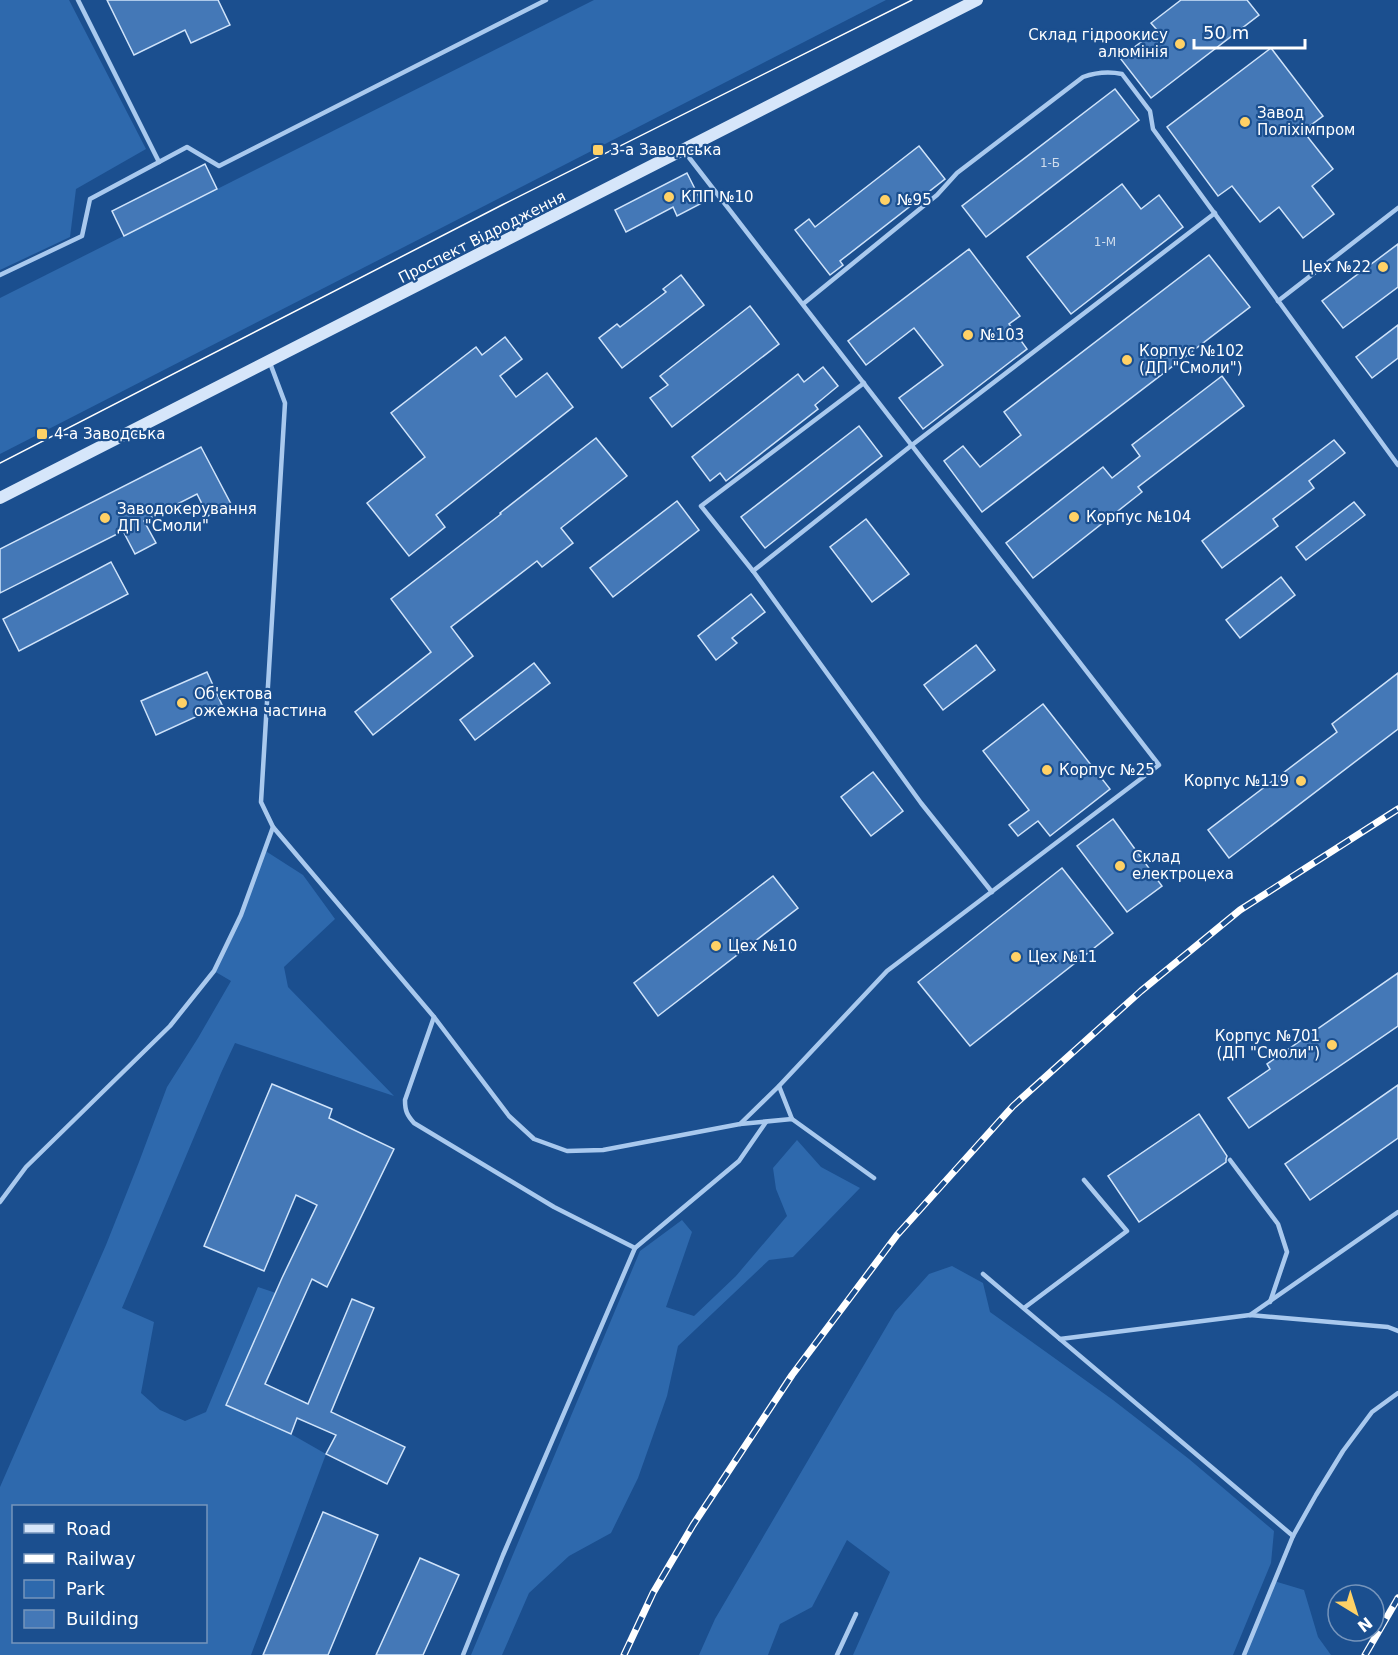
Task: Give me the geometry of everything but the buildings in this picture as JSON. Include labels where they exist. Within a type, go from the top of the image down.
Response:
[{"type":"street","name":"Проспект Відродження","points":[[0,498],[977,0]]},
{"type":"lane","points":[[78,0],[159,162]]},
{"type":"lane","points":[[0,275],[82,236],[90,199],[187,147],[219,166],[546,0]]},
{"type":"lane","points":[[803,304],[937,195],[957,173],[1083,77],[1108,71],[1122,74],[1150,111],[1153,129],[1398,465]]},
{"type":"lane","points":[[684,151],[1159,765],[887,971],[740,1124]]},
{"type":"lane","points":[[1278,301],[1398,208]]},
{"type":"lane","points":[[753,571],[1215,213]]},
{"type":"lane","points":[[269,362],[285,403],[261,802],[273,827],[434,1017],[509,1116],[534,1139],[567,1151],[603,1150],[740,1124],[792,1119]]},
{"type":"lane","points":[[864,382],[701,506],[753,571],[921,803],[992,892]]},
{"type":"lane","points":[[0,1202],[27,1167],[170,1026],[214,971],[241,915],[273,827]]},
{"type":"lane","points":[[434,1017],[405,1100],[405,1110],[414,1123],[554,1207],[634,1248]]},
{"type":"lane","points":[[779,1086],[792,1119],[874,1178]]},
{"type":"lane","points":[[463,1655],[503,1555],[634,1248],[739,1161],[766,1122]]},
{"type":"lane","points":[[1230,1160],[1278,1224],[1287,1252],[1270,1302]]},
{"type":"lane","points":[[1024,1308],[1127,1232],[1084,1180]]},
{"type":"lane","points":[[1250,1316],[1398,1212]]},
{"type":"lane","points":[[983,1274],[1293,1536]]},
{"type":"lane","points":[[1060,1340],[1250,1316],[1388,1327],[1398,1331]]},
{"type":"lane","points":[[1244,1655],[1293,1536],[1343,1451],[1372,1412],[1398,1393]]},
{"type":"lane","points":[[837,1655],[856,1614]]},
{"type":"green space","points":[[0,0],[69,0],[146,149],[76,189],[70,237],[0,270]]},
{"type":"green space","points":[[594,0],[886,0],[0,454],[0,298]]},
{"type":"green space","points":[[264,850],[303,875],[335,919],[284,967],[288,987],[394,1096],[235,1043],[122,1308],[154,1322],[141,1393],[160,1410],[185,1421],[206,1412],[258,1287],[276,1293],[226,1405],[291,1434],[326,1454],[251,1655],[0,1655],[0,1487],[106,1245],[167,1087],[231,981],[214,971],[241,915]]},
{"type":"green space","points":[[797,1140],[821,1167],[860,1188],[793,1257],[769,1260],[678,1346],[667,1396],[638,1478],[611,1533],[569,1556],[529,1593],[502,1655],[471,1655],[640,1251],[682,1220],[692,1232],[666,1307],[694,1316],[736,1276],[787,1216],[776,1189],[773,1168]]},
{"type":"green space","points":[[952,1266],[983,1283],[990,1312],[1113,1400],[1189,1459],[1274,1531],[1271,1563],[1233,1655],[853,1655],[890,1572],[847,1540],[812,1607],[780,1624],[768,1655],[699,1655],[715,1619],[895,1312],[929,1274]]},
{"type":"green space","points":[[1274,1581],[1304,1590],[1318,1637],[1331,1655],[1244,1655]]},
{"type":"tram line","points":[[0,463],[502,205],[912,0]]},
{"type":"railway","points":[[624,1655],[653,1593],[693,1525],[792,1375],[897,1235],[1013,1106],[1141,991],[1240,910],[1398,809]]},
{"type":"railway","points":[[1365,1655],[1398,1598]]},
{"type":"place","name":"Склад гідроокису алюмінія","points":[[1180,44]]},
{"type":"place","name":"Завод Поліхімпром","points":[[1245,122]]},
{"type":"place","name":"3-а Заводська","points":[[598,150]]},
{"type":"place","name":"КПП №10","points":[[669,197]]},
{"type":"place","name":"№95","points":[[885,200]]},
{"type":"place","name":"Цех №22","points":[[1383,267]]},
{"type":"place","name":"№103","points":[[968,335]]},
{"type":"place","name":"Корпус №102 (ДП \"Смоли\")","points":[[1127,360]]},
{"type":"place","name":"4-а Заводська","points":[[42,434]]},
{"type":"place","name":"Корпус №104","points":[[1074,517]]},
{"type":"place","name":"Заводокерування ДП \"Смоли\"","points":[[105,518]]},
{"type":"place","name":"Об'єктова ожежна частина","points":[[182,703]]},
{"type":"place","name":"Корпус №25","points":[[1047,770]]},
{"type":"place","name":"Корпус №119","points":[[1301,781]]},
{"type":"place","name":"Склад електроцеха","points":[[1120,866]]},
{"type":"place","name":"Цех №10","points":[[716,946]]},
{"type":"place","name":"Цех №11","points":[[1016,957]]},
{"type":"place","name":"Корпус №701 (ДП \"Смоли\")","points":[[1332,1045]]}]
